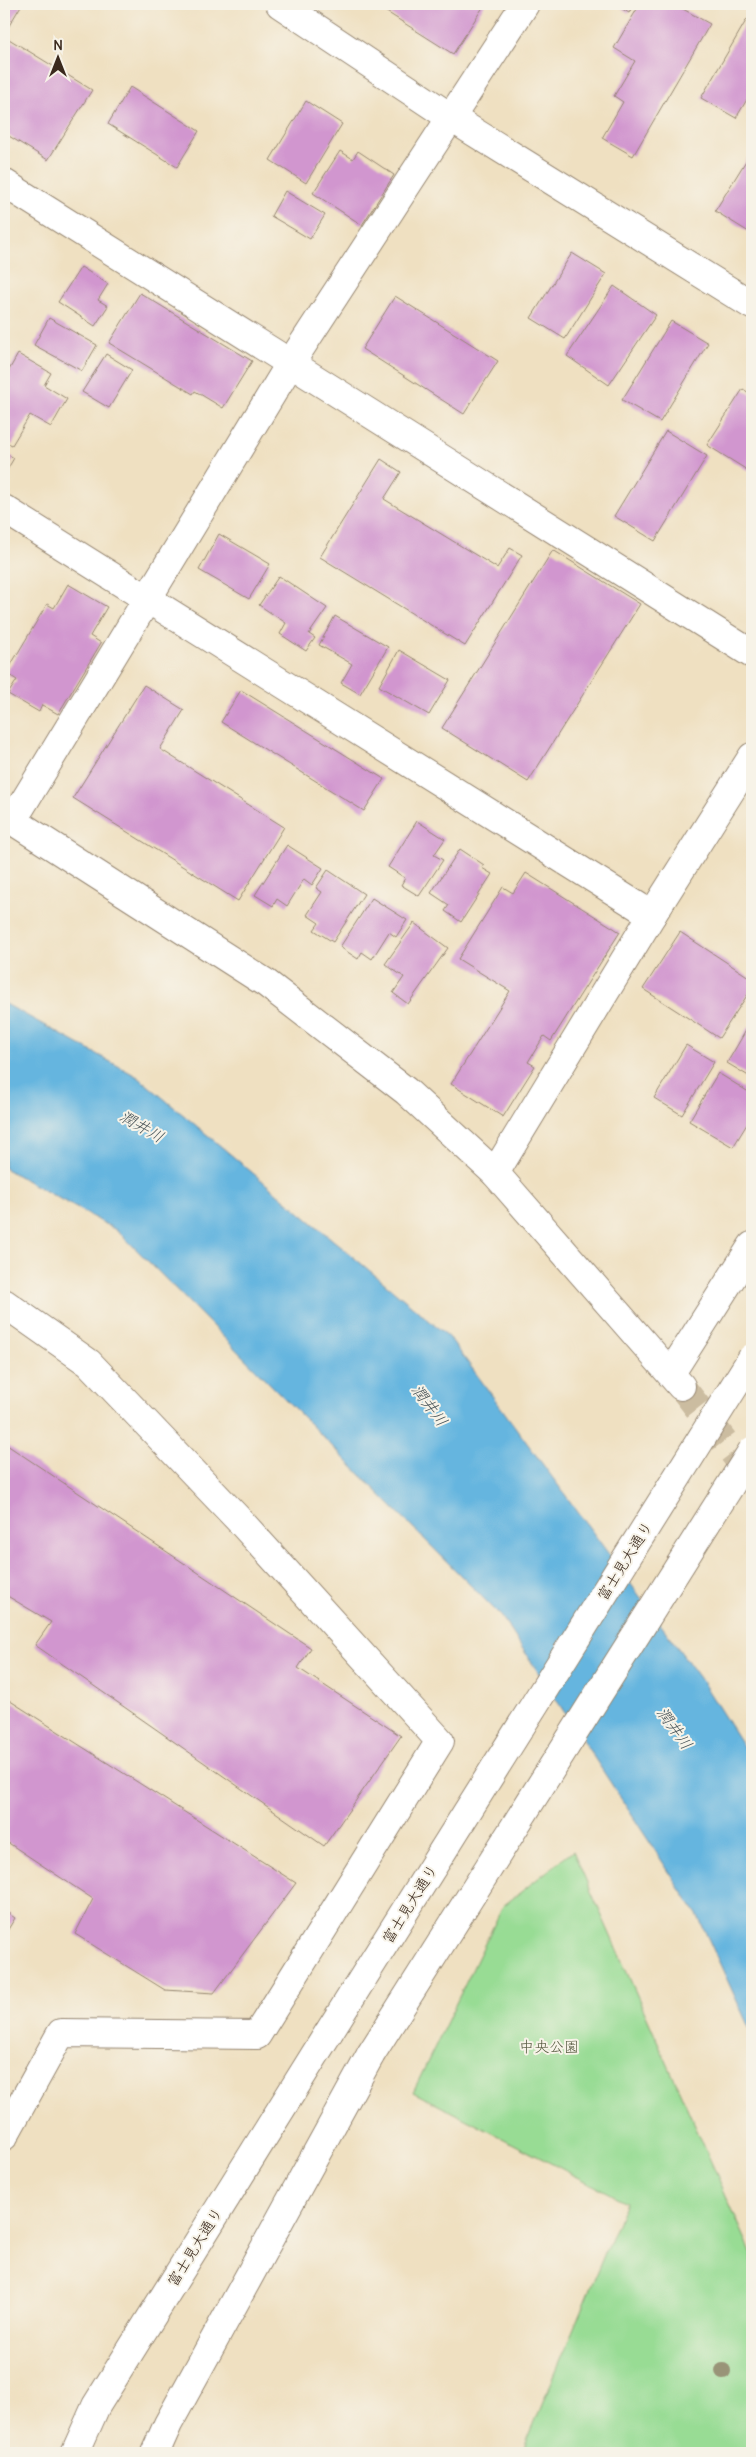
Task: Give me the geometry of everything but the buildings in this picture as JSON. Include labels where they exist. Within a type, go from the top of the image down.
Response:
[{"type":"street","points":[[280,4],[450,117],[752,306]]},
{"type":"street","points":[[525,4],[290,364],[8,818],[266,983],[406,1091],[495,1173],[676,1379],[752,1246]]},
{"type":"street","points":[[4,183],[752,654]]},
{"type":"street","points":[[4,509],[145,599],[652,914]]},
{"type":"street","points":[[495,1173],[652,914],[752,757]]},
{"type":"street","points":[[4,1303],[89,1362],[240,1521],[440,1741],[257,2034],[60,2033],[4,2136]]},
{"type":"street","name":"富士見大通り","points":[[75,2453],[96,2406],[752,1358]]},
{"type":"street","points":[[155,2453],[168,2424],[371,2054],[752,1451]]},
{"type":"green space","name":"中央公園","points":[[573,1851],[752,2254],[752,2453],[522,2453],[626,2202],[413,2092],[503,1906]]},
{"type":"water","name":"潤井川","points":[[4,1003],[138,1077],[449,1337],[700,1678],[752,1760],[752,2034],[698,1916],[502,1617],[118,1231],[4,1168]]},
{"type":"tunnel","points":[[681,1386],[752,1477]]}]
